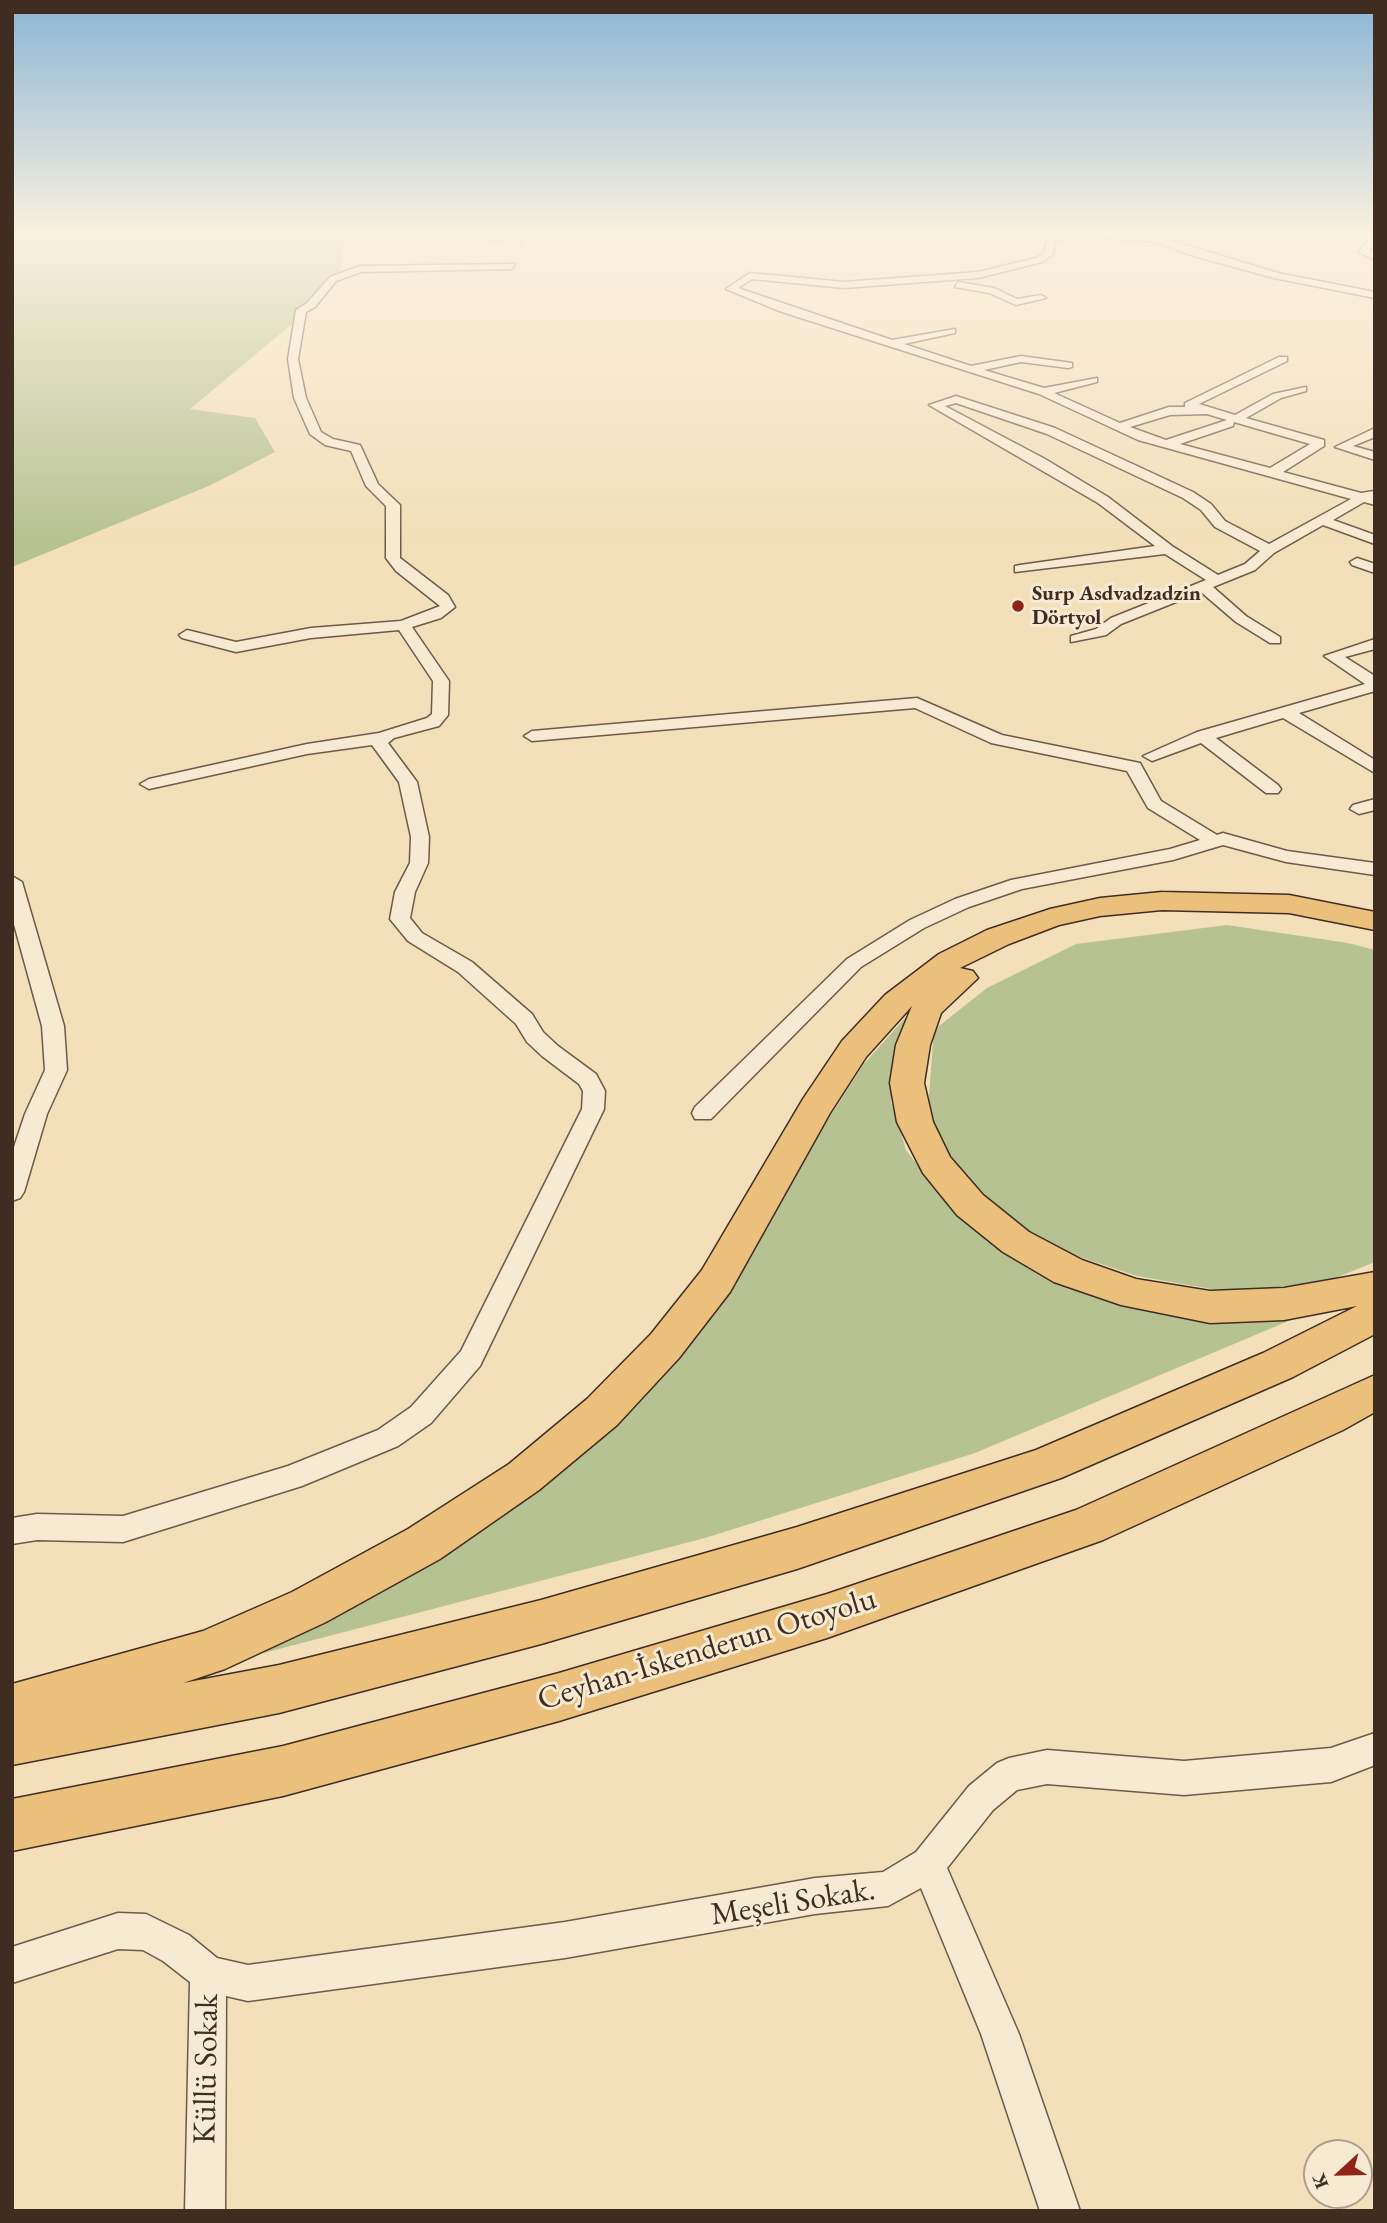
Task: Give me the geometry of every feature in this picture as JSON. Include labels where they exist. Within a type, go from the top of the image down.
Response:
[{"type":"highway","points":[[12,1708],[88,1689],[220,1647],[309,1607],[412,1550],[524,1477],[602,1412],[665,1346],[716,1281],[815,1108],[854,1049],[896,1002],[950,961],[998,937],[1050,918],[1100,907],[1162,901],[1289,904],[1375,921]]},
{"type":"highway","points":[[1375,933],[1290,918],[1227,912],[1112,920],[1065,929],[1015,947],[971,970],[927,1008],[913,1045],[907,1083],[915,1122],[936,1164],[970,1205],[1016,1242],[1068,1272],[1135,1294],[1210,1307],[1284,1304],[1375,1287]]},
{"type":"highway","points":[[12,1740],[279,1689],[541,1622],[797,1548],[1046,1465],[1278,1364],[1375,1315]]},
{"type":"highway","name":"Ceyhan-İskenderun Otoyolu","points":[[12,1825],[283,1771],[559,1697],[827,1616],[1087,1526],[1328,1417],[1375,1392]]},
{"type":"highway","points":[[1087,1526],[1375,1405]]},
{"type":"street","points":[[187,635],[236,647],[311,633],[403,625],[445,611],[446,603],[401,568],[393,558],[393,505],[372,486],[356,448],[322,439],[310,424],[300,398],[293,359],[297,335]]},
{"type":"street","points":[[868,335],[974,368],[1118,428],[1166,444],[1270,474],[1371,496]]},
{"type":"street","points":[[895,343],[934,335]]},
{"type":"street","points":[[974,368],[1021,359],[1068,365]]},
{"type":"street","points":[[1270,474],[1320,443],[1233,420],[1189,405],[1283,359]]},
{"type":"street","points":[[1050,399],[1093,380]]},
{"type":"street","points":[[1166,444],[1233,420],[1277,396],[1302,389]]},
{"type":"street","points":[[1269,550],[1220,524],[1206,507],[1188,495],[1146,473],[1051,431],[956,399],[935,405],[1041,462],[1103,500],[1211,583],[1241,619],[1275,640]]},
{"type":"street","points":[[1009,417],[1034,408]]},
{"type":"street","points":[[1118,428],[1169,411],[1208,411]]},
{"type":"street","points":[[1375,432],[1341,447],[1375,456]]},
{"type":"street","points":[[1076,639],[1101,632],[1116,621],[1250,567],[1269,550],[1321,520],[1371,496]]},
{"type":"street","points":[[1321,520],[1375,540]]},
{"type":"street","points":[[1020,569],[1167,549]]},
{"type":"street","points":[[1357,562],[1375,569]]},
{"type":"street","points":[[149,784],[307,749],[382,738],[433,722],[440,715],[441,681],[403,625]]},
{"type":"street","points":[[1375,644],[1332,656],[1375,685]]},
{"type":"street","points":[[1152,756],[1203,736],[1375,685]]},
{"type":"street","points":[[1356,692],[1375,704]]},
{"type":"street","points":[[532,736],[917,703],[997,739],[1134,767],[1154,804],[1214,841]]},
{"type":"street","points":[[1287,713],[1375,768]]},
{"type":"street","points":[[1203,736],[1272,789]]},
{"type":"street","points":[[12,1531],[37,1527],[123,1530],[292,1477],[388,1438],[421,1415],[471,1357],[593,1110],[594,1091],[588,1079],[550,1051],[535,1037],[524,1019],[465,967],[405,928],[400,919],[401,907],[419,863],[420,837],[408,782],[379,743],[382,738]]},
{"type":"street","points":[[702,1113],[854,963],[917,924],[962,903],[1018,884],[1172,854],[1223,839],[1286,856],[1375,869]]},
{"type":"street","points":[[12,882],[53,1026],[56,1070],[36,1114],[12,1192]]},
{"type":"street","name":"Meşeli Sokak.","points":[[208,1974],[248,1983],[565,1940],[815,1896],[888,1889],[929,1864],[981,1798],[1009,1775],[1047,1768],[1184,1778],[1331,1765],[1375,1749]]},
{"type":"street","points":[[929,1864],[1000,2034],[1060,2211]]},
{"type":"street","name":"Küllü Sokak","points":[[12,1965],[118,1931],[146,1932],[176,1948],[208,1974],[205,2211]]},
{"type":"green space","points":[[12,335],[279,335],[190,409],[255,418],[275,452],[211,485],[12,567]]},
{"type":"green space","points":[[1227,925],[1348,943],[1375,950],[1375,1262],[1325,1282],[1229,1292],[1137,1276],[1071,1254],[1010,1221],[963,1173],[927,1122],[934,1030],[987,988],[1076,944]]},
{"type":"green space","points":[[930,990],[912,1015],[895,1048],[891,1102],[906,1150],[956,1216],[1012,1257],[1305,1314],[975,1453],[705,1538],[233,1661],[551,1473],[808,1151],[863,1065]]},
{"type":"place","name":"Surp Asdvadzadzin Dörtyol","points":[[1018,606]]}]
